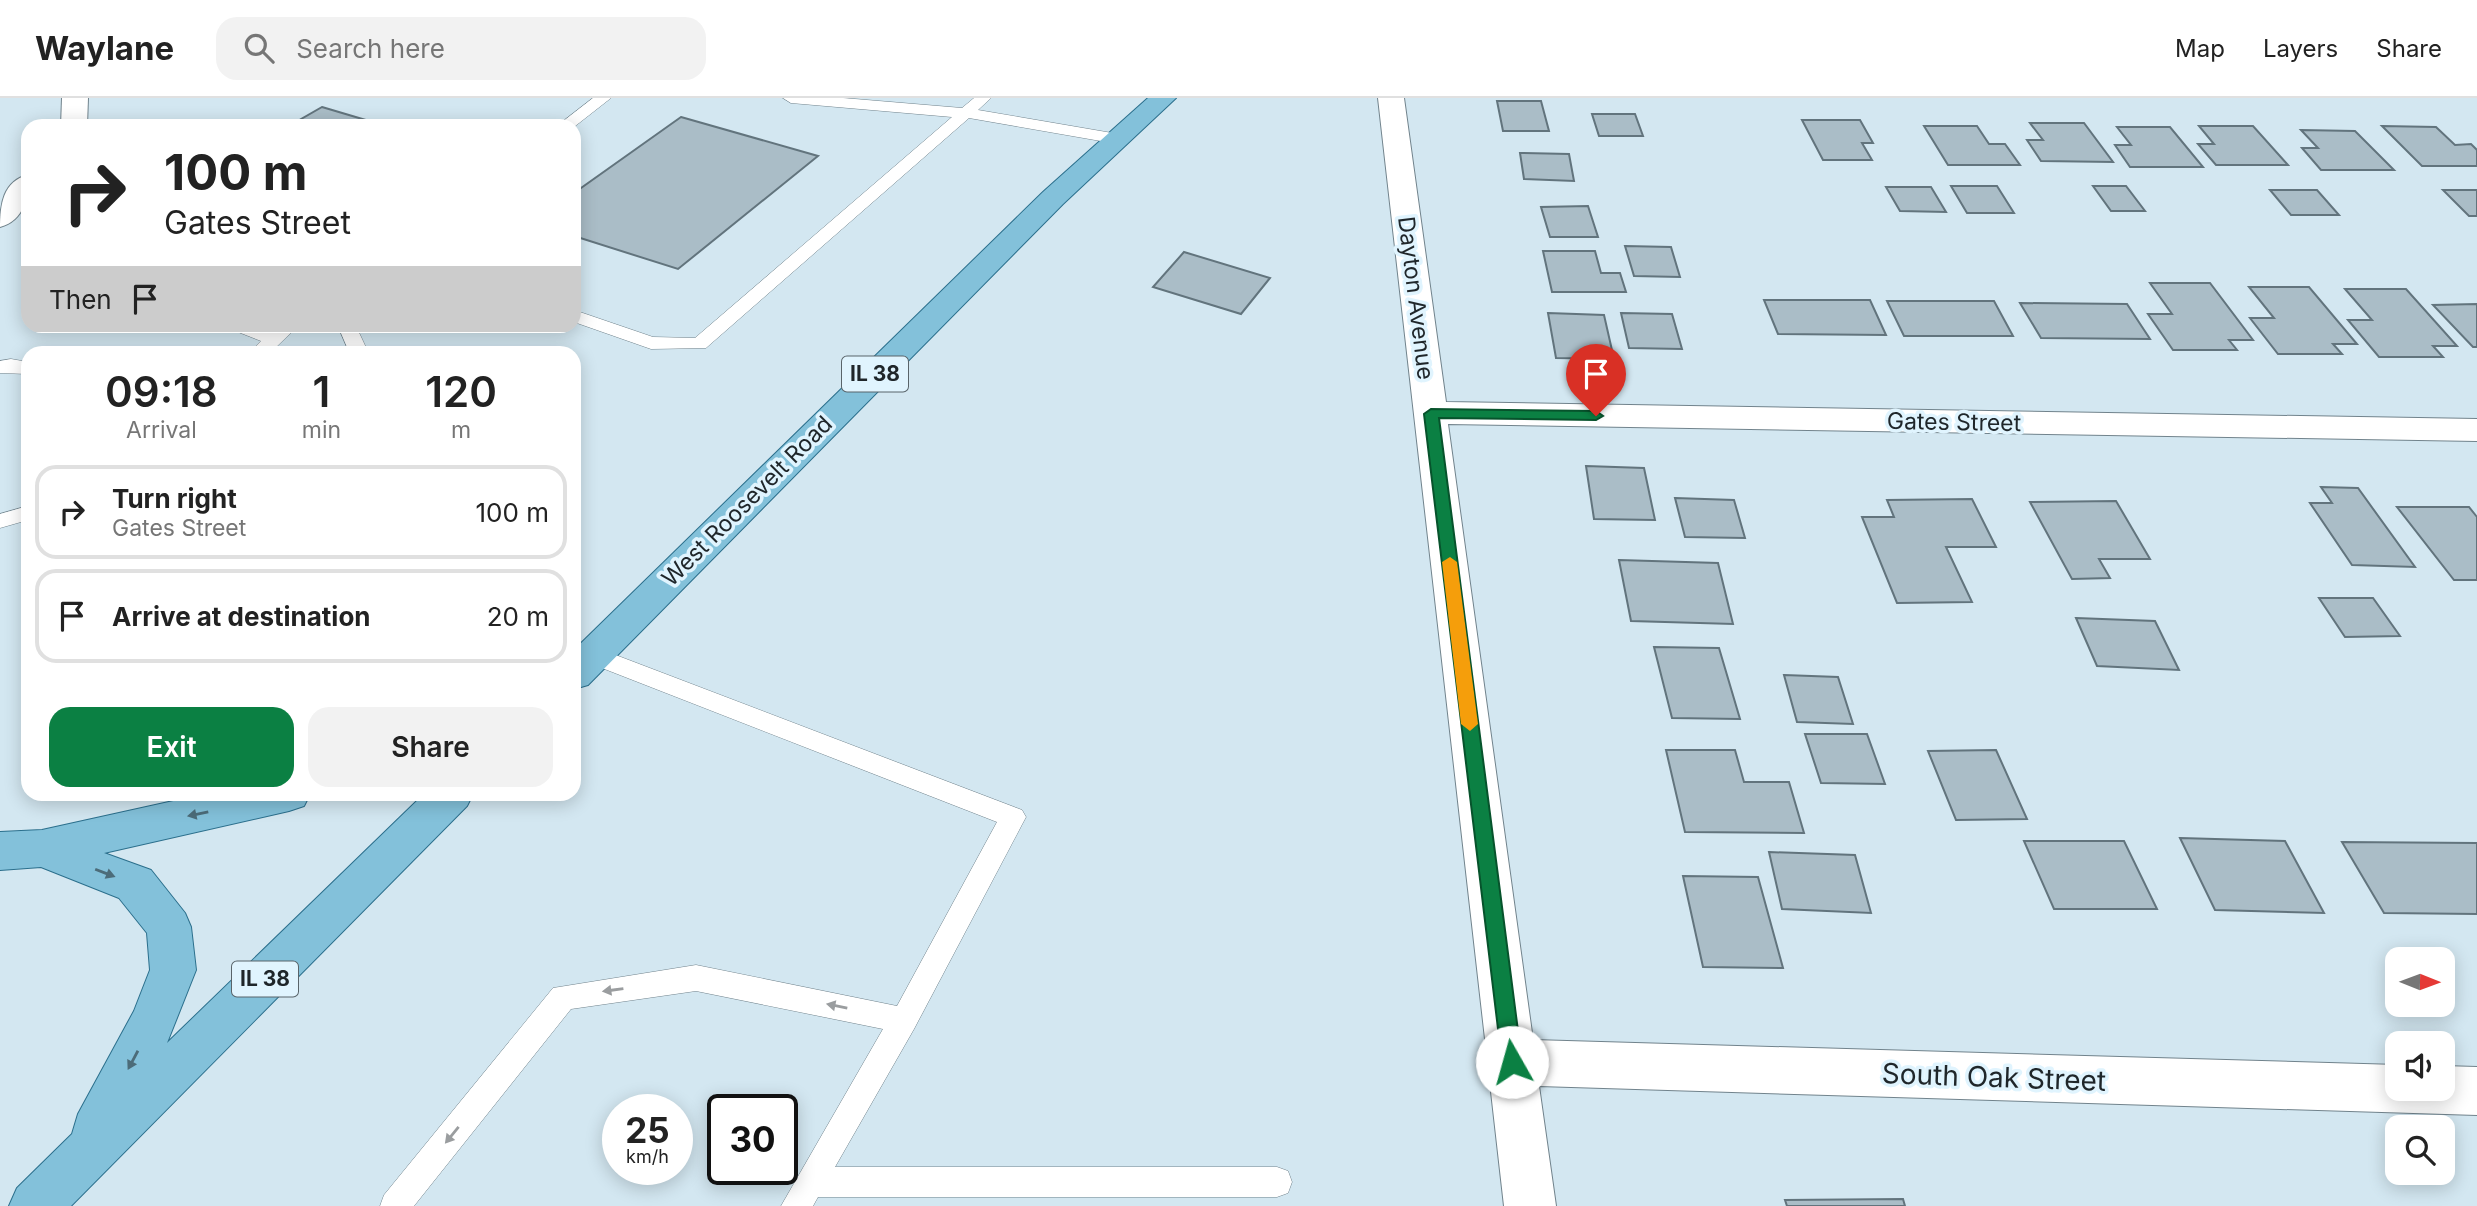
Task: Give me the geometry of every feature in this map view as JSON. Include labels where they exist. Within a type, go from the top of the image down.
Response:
[{"type":"main road","name":"West Roosevelt Road","points":[[583,664],[1053,198],[1163,98]]},
{"type":"main road","points":[[21,850],[256,801]]},
{"type":"main road","name":"IL 38","points":[[35,1206],[445,801]]},
{"type":"main road","points":[[21,850],[135,884],[169,927],[173,970],[153,1022],[78,1164]]},
{"type":"street","points":[[74,119],[75,98]]},
{"type":"street","name":"Dayton Avenue","points":[[1391,98],[1530,1206]]},
{"type":"street","points":[[0,218],[21,192]]},
{"type":"street","name":"Gates Street","points":[[1431,414],[2477,430]]},
{"type":"street","name":"South Oak Street","points":[[1512,1062],[2477,1091]]},
{"type":"lane","points":[[574,119],[603,98]]},
{"type":"lane","points":[[791,98],[965,113],[1118,139]]},
{"type":"lane","points":[[581,318],[651,343],[699,344],[983,98]]},
{"type":"lane","points":[[258,333],[274,339]]},
{"type":"lane","points":[[266,346],[281,333]]},
{"type":"lane","points":[[0,367],[21,367]]},
{"type":"lane","points":[[0,521],[21,515]]},
{"type":"lane","points":[[583,664],[1013,817],[904,1020],[803,1194]]},
{"type":"lane","points":[[395,1206],[563,997],[696,978],[904,1020]]},
{"type":"lane","points":[[803,1194],[1277,1182]]},
{"type":"building","points":[[1497,101],[1541,101],[1549,131],[1503,131]]},
{"type":"building","points":[[322,107],[362,119],[301,119]]},
{"type":"building","points":[[1592,114],[1635,114],[1643,136],[1599,136]]},
{"type":"building","points":[[681,117],[818,156],[678,269],[581,238],[581,188]]},
{"type":"building","points":[[1802,120],[1860,120],[1873,143],[1862,143],[1872,160],[1823,160]]},
{"type":"building","points":[[2030,123],[2084,123],[2113,162],[2041,161],[2027,140],[2043,140]]},
{"type":"building","points":[[1924,126],[1977,126],[1989,144],[2005,144],[2020,165],[1948,165]]},
{"type":"building","points":[[2199,126],[2253,126],[2288,165],[2216,165],[2198,144],[2214,144]]},
{"type":"building","points":[[2382,126],[2436,127],[2455,145],[2471,144],[2477,150],[2477,166],[2422,166]]},
{"type":"building","points":[[2117,127],[2170,127],[2203,167],[2130,167],[2115,145],[2131,145]]},
{"type":"building","points":[[2301,130],[2355,131],[2394,170],[2321,170],[2302,148],[2318,148]]},
{"type":"building","points":[[1520,153],[1569,154],[1574,181],[1524,179]]},
{"type":"building","points":[[1951,186],[1997,186],[2014,213],[1967,213]]},
{"type":"building","points":[[2093,186],[2126,186],[2145,211],[2111,211]]},
{"type":"building","points":[[1886,187],[1931,187],[1946,212],[1900,211]]},
{"type":"building","points":[[2270,190],[2317,190],[2339,215],[2291,215]]},
{"type":"building","points":[[2443,190],[2477,190],[2477,216],[2469,216]]},
{"type":"building","points":[[1588,206],[1598,237],[1550,237],[1541,207]]},
{"type":"building","points":[[1625,246],[1671,247],[1680,277],[1634,276]]},
{"type":"building","points":[[1543,251],[1595,251],[1601,273],[1620,273],[1626,292],[1552,292]]},
{"type":"building","points":[[1184,252],[1270,278],[1241,314],[1153,287]]},
{"type":"building","points":[[2150,283],[2210,283],[2253,340],[2229,340],[2237,350],[2173,350],[2148,314],[2172,314]]},
{"type":"building","points":[[2249,287],[2309,287],[2357,344],[2333,344],[2342,354],[2278,354],[2250,318],[2274,318]]},
{"type":"building","points":[[2345,289],[2406,289],[2457,346],[2433,346],[2443,357],[2379,357],[2348,320],[2372,320]]},
{"type":"building","points":[[1764,300],[1870,300],[1886,335],[1778,334]]},
{"type":"building","points":[[1887,301],[1994,301],[2013,336],[1904,336]]},
{"type":"building","points":[[2020,303],[2127,304],[2150,339],[2041,338]]},
{"type":"building","points":[[2477,304],[2477,347],[2473,347],[2433,305]]},
{"type":"building","points":[[1548,313],[1604,315],[1614,359],[1556,358]]},
{"type":"building","points":[[1621,313],[1672,314],[1682,349],[1629,348]]},
{"type":"building","points":[[1586,466],[1644,468],[1655,520],[1594,519]]},
{"type":"building","points":[[2321,487],[2358,488],[2415,567],[2352,565],[2310,503],[2332,503]]},
{"type":"building","points":[[1675,498],[1734,500],[1745,538],[1685,537]]},
{"type":"building","points":[[1972,499],[1996,547],[1946,547],[1972,602],[1897,603],[1862,517],[1894,517],[1887,500]]},
{"type":"building","points":[[2116,501],[2150,559],[2099,559],[2110,578],[2072,579],[2030,502]]},
{"type":"building","points":[[2397,507],[2469,507],[2477,517],[2477,580],[2454,580]]},
{"type":"building","points":[[1619,560],[1718,563],[1733,624],[1631,621]]},
{"type":"building","points":[[2319,598],[2373,598],[2400,636],[2345,637]]},
{"type":"building","points":[[2076,618],[2155,621],[2179,670],[2097,666]]},
{"type":"building","points":[[1654,647],[1719,648],[1740,719],[1672,718]]},
{"type":"building","points":[[1784,675],[1838,677],[1853,724],[1797,722]]},
{"type":"building","points":[[1805,734],[1867,734],[1885,784],[1821,783]]},
{"type":"building","points":[[1666,750],[1735,750],[1744,782],[1789,782],[1804,833],[1685,832]]},
{"type":"building","points":[[1996,750],[2027,819],[1956,820],[1928,751]]},
{"type":"building","points":[[2180,838],[2285,841],[2324,913],[2215,910]]},
{"type":"building","points":[[2024,841],[2124,841],[2157,909],[2054,909]]},
{"type":"building","points":[[2342,842],[2477,843],[2477,914],[2384,913]]},
{"type":"building","points":[[1769,852],[1855,855],[1871,913],[1782,909]]},
{"type":"building","points":[[1683,876],[1758,877],[1783,968],[1703,967]]},
{"type":"building","points":[[1903,1199],[1905,1206],[1787,1206],[1785,1200]]},
{"type":"slow traffic","points":[[1450,562],[1470,724]]},
{"type":"route","points":[[1512,1062],[1431,414],[1596,416]]}]
